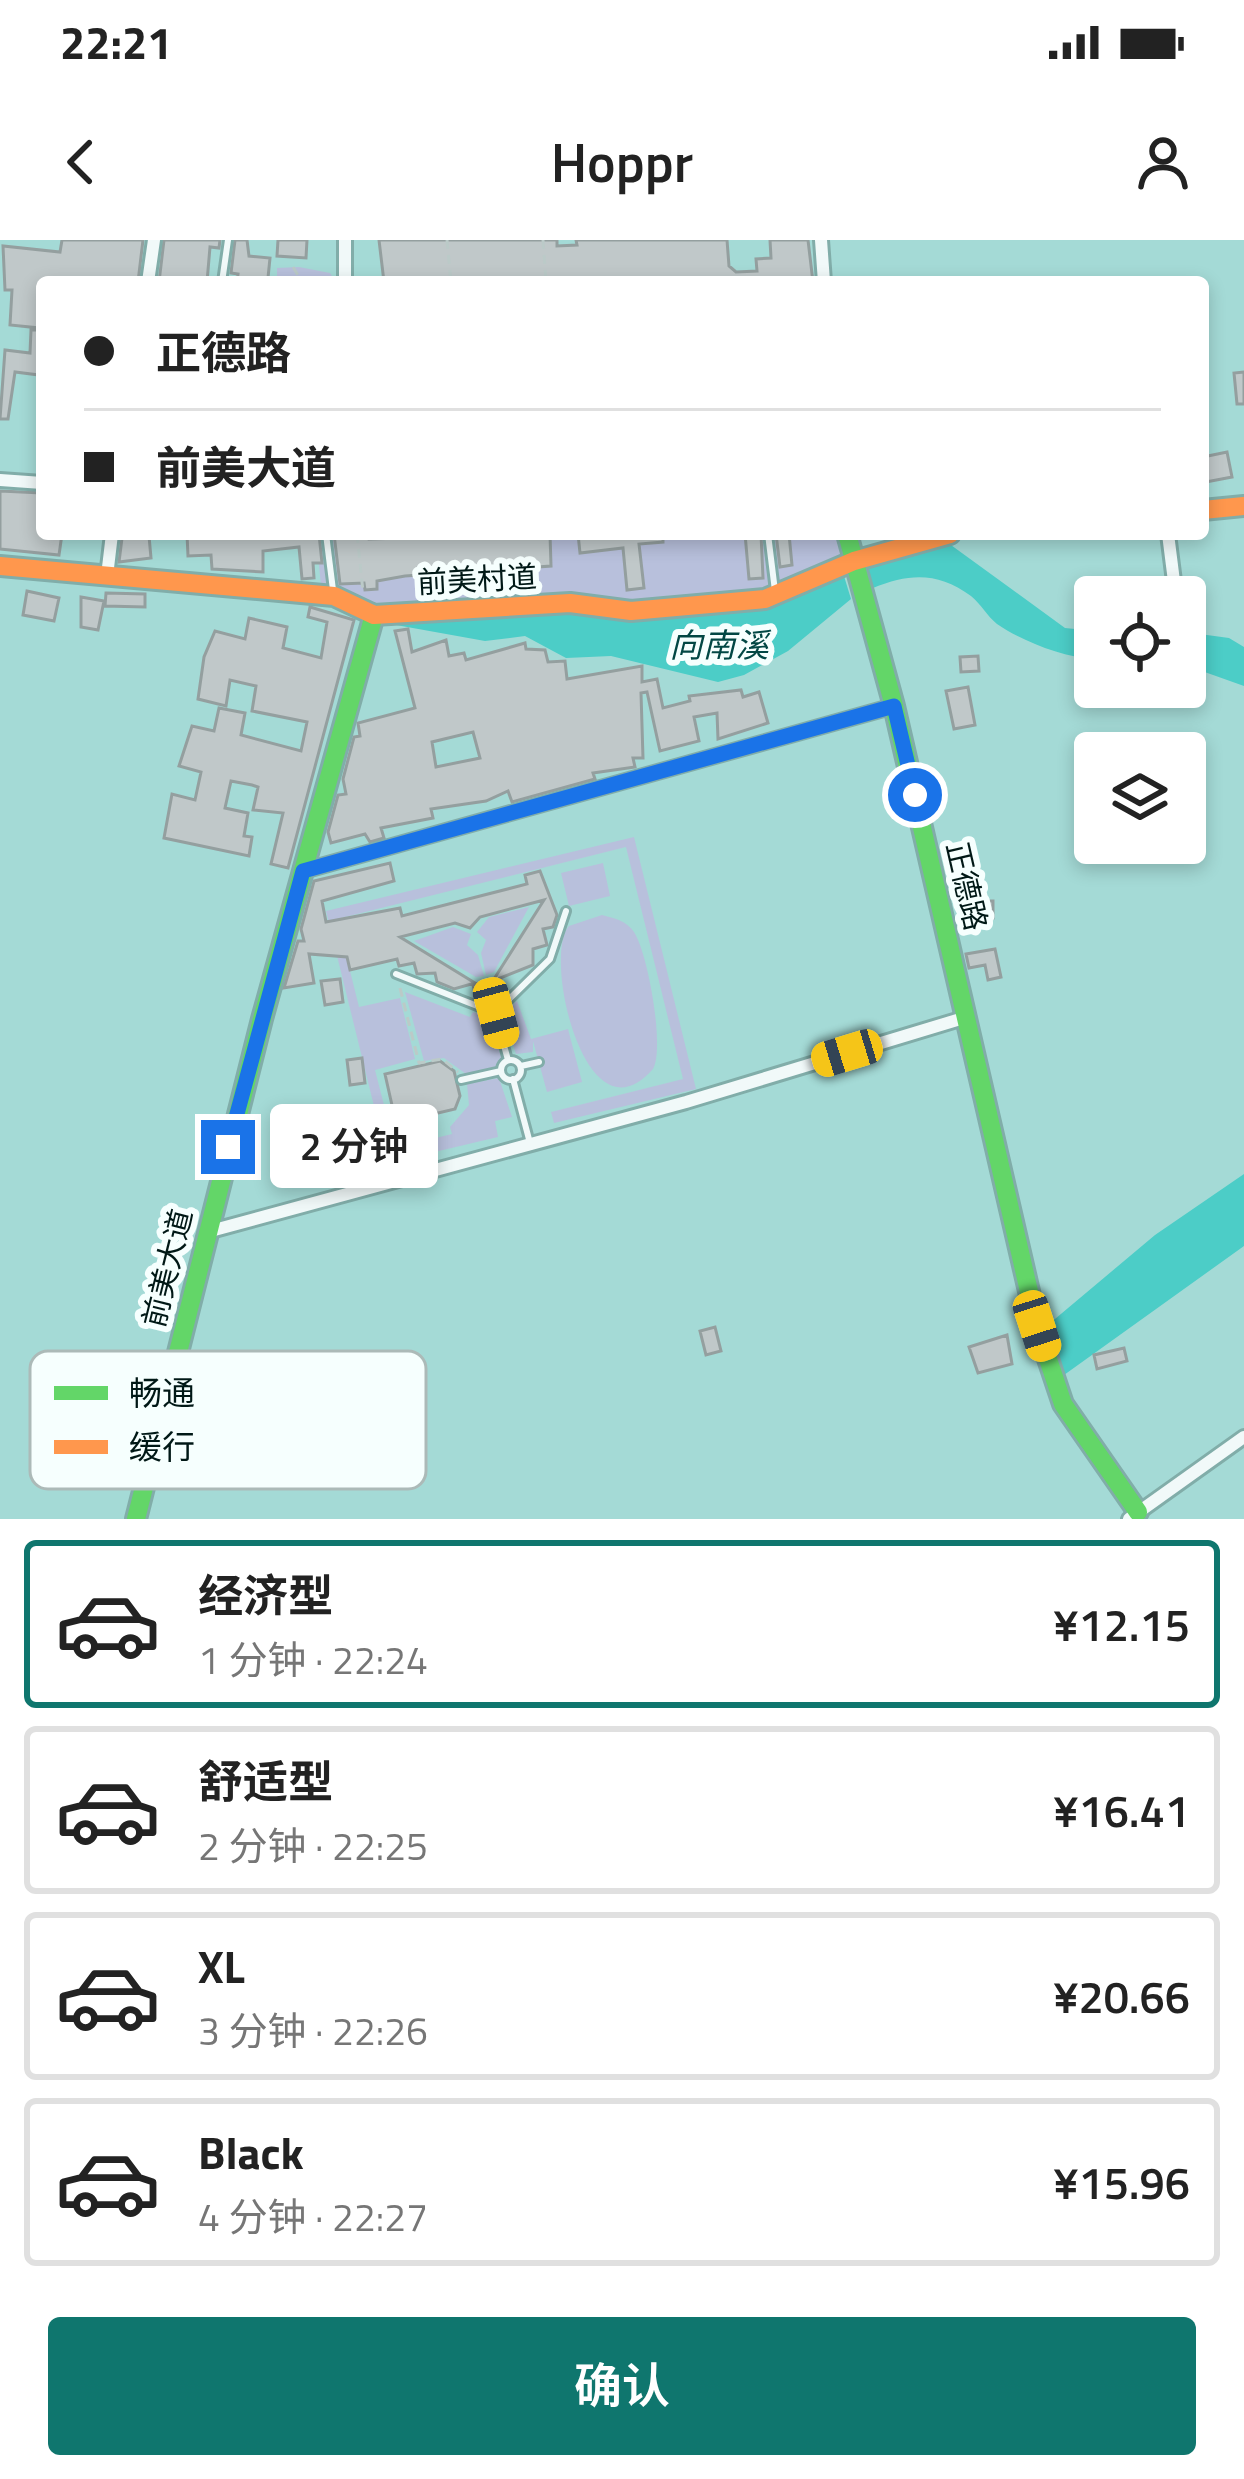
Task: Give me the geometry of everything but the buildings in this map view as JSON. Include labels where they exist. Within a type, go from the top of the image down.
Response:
[{"type":"street","points":[[149,276],[154,240]]},
{"type":"street","points":[[345,240],[345,276]]},
{"type":"street","points":[[821,240],[824,276]]},
{"type":"street","points":[[0,480],[36,483]]},
{"type":"street","points":[[1209,509],[1244,506]]},
{"type":"street","points":[[106,576],[111,540]]},
{"type":"street","name":"正德路","points":[[849,540],[894,706],[1037,1326],[1063,1404],[1133,1516]]},
{"type":"street","name":"前美村道","points":[[369,613],[570,603],[631,611],[776,595],[854,561],[929,540]]},
{"type":"street","points":[[1169,540],[1173,576]]},
{"type":"street","points":[[0,566],[334,596],[369,613]]},
{"type":"street","name":"前美大道","points":[[177,1351],[369,613]]},
{"type":"street","points":[[303,871],[894,706]]},
{"type":"street","points":[[206,1232],[967,1017]]},
{"type":"street","points":[[1133,1516],[1244,1437]]},
{"type":"street","name":"前美大道","points":[[136,1519],[143,1489]]},
{"type":"lane","points":[[223,276],[228,240]]},
{"type":"lane","points":[[327,540],[334,596]]},
{"type":"lane","points":[[769,540],[776,595]]},
{"type":"lane","points":[[496,1013],[550,959],[566,911]]},
{"type":"lane","points":[[396,974],[496,1013]]},
{"type":"lane","points":[[461,1081],[501,1071],[508,1060],[496,1013]]},
{"type":"lane","points":[[508,1060],[521,1066],[539,1062]]},
{"type":"lane","points":[[513,1079],[521,1066]]},
{"type":"lane","points":[[501,1071],[513,1079],[530,1143]]},
{"type":"path","points":[[447,240],[450,276]]},
{"type":"path","points":[[543,240],[546,276]]},
{"type":"path","points":[[293,267],[298,276]]},
{"type":"path","points":[[359,540],[369,613]]},
{"type":"path","points":[[396,974],[419,1063],[442,1059],[461,1081]]},
{"type":"shaded area","points":[[299,267],[332,276],[277,276],[277,268]]},
{"type":"shaded area","points":[[317,540],[856,540],[857,549],[758,595],[375,611],[321,586]]},
{"type":"shaded area","points":[[634,837],[696,1089],[554,1123],[551,1112],[683,1079],[626,847],[337,919],[359,1007],[400,998],[415,1059],[375,1070],[395,1148],[452,1134],[450,1127],[469,1105],[467,1084],[499,1078],[512,1117],[495,1121],[498,1137],[388,1163],[326,911]]},
{"type":"shaded area","points":[[603,863],[610,896],[569,906],[561,873]]},
{"type":"shaded area","points":[[529,907],[494,972],[486,975],[481,953],[486,940],[477,932],[489,917]]},
{"type":"shaded area","points":[[602,915],[634,932],[653,1001],[657,1042],[653,1069],[629,1086],[607,1084],[589,1065],[566,1004],[562,943],[569,926]]},
{"type":"shaded area","points":[[453,927],[471,934],[467,945],[478,955],[484,976],[476,977],[414,941]]},
{"type":"shaded area","points":[[405,992],[470,1017],[473,1012],[490,1018],[501,1057],[494,1069],[466,1074],[444,1058],[424,1061]]},
{"type":"shaded area","points":[[517,1001],[531,1039],[568,1029],[582,1082],[547,1092],[533,1041],[533,1052],[516,1054],[503,1014]]},
{"type":"water","points":[[944,540],[1065,628],[1074,629],[1074,656],[1019,637],[997,624],[971,596],[947,583],[924,577],[873,588],[867,569]]},
{"type":"water","name":"向南溪","points":[[844,576],[851,599],[788,651],[744,675],[718,682],[611,656],[566,658],[525,636],[485,641],[385,623],[577,608],[767,606]]},
{"type":"water","points":[[1206,635],[1229,638],[1244,647],[1244,686],[1206,672]]},
{"type":"water","points":[[1244,1174],[1244,1246],[1064,1375],[1049,1324],[1155,1235]]},
{"type":"traffic: fast","points":[[849,540],[894,706],[1037,1326],[1063,1404],[1138,1512]]},
{"type":"traffic: fast","points":[[178,1351],[262,1019],[374,615]]},
{"type":"traffic: fast","points":[[136,1519],[144,1489]]},
{"type":"traffic: slow","points":[[1209,509],[1244,506]]},
{"type":"traffic: slow","points":[[0,566],[334,596],[374,615],[570,603],[631,611],[765,599],[854,561],[929,540]]},
{"type":"route","points":[[228,1147],[303,871],[894,706],[915,795]]}]
